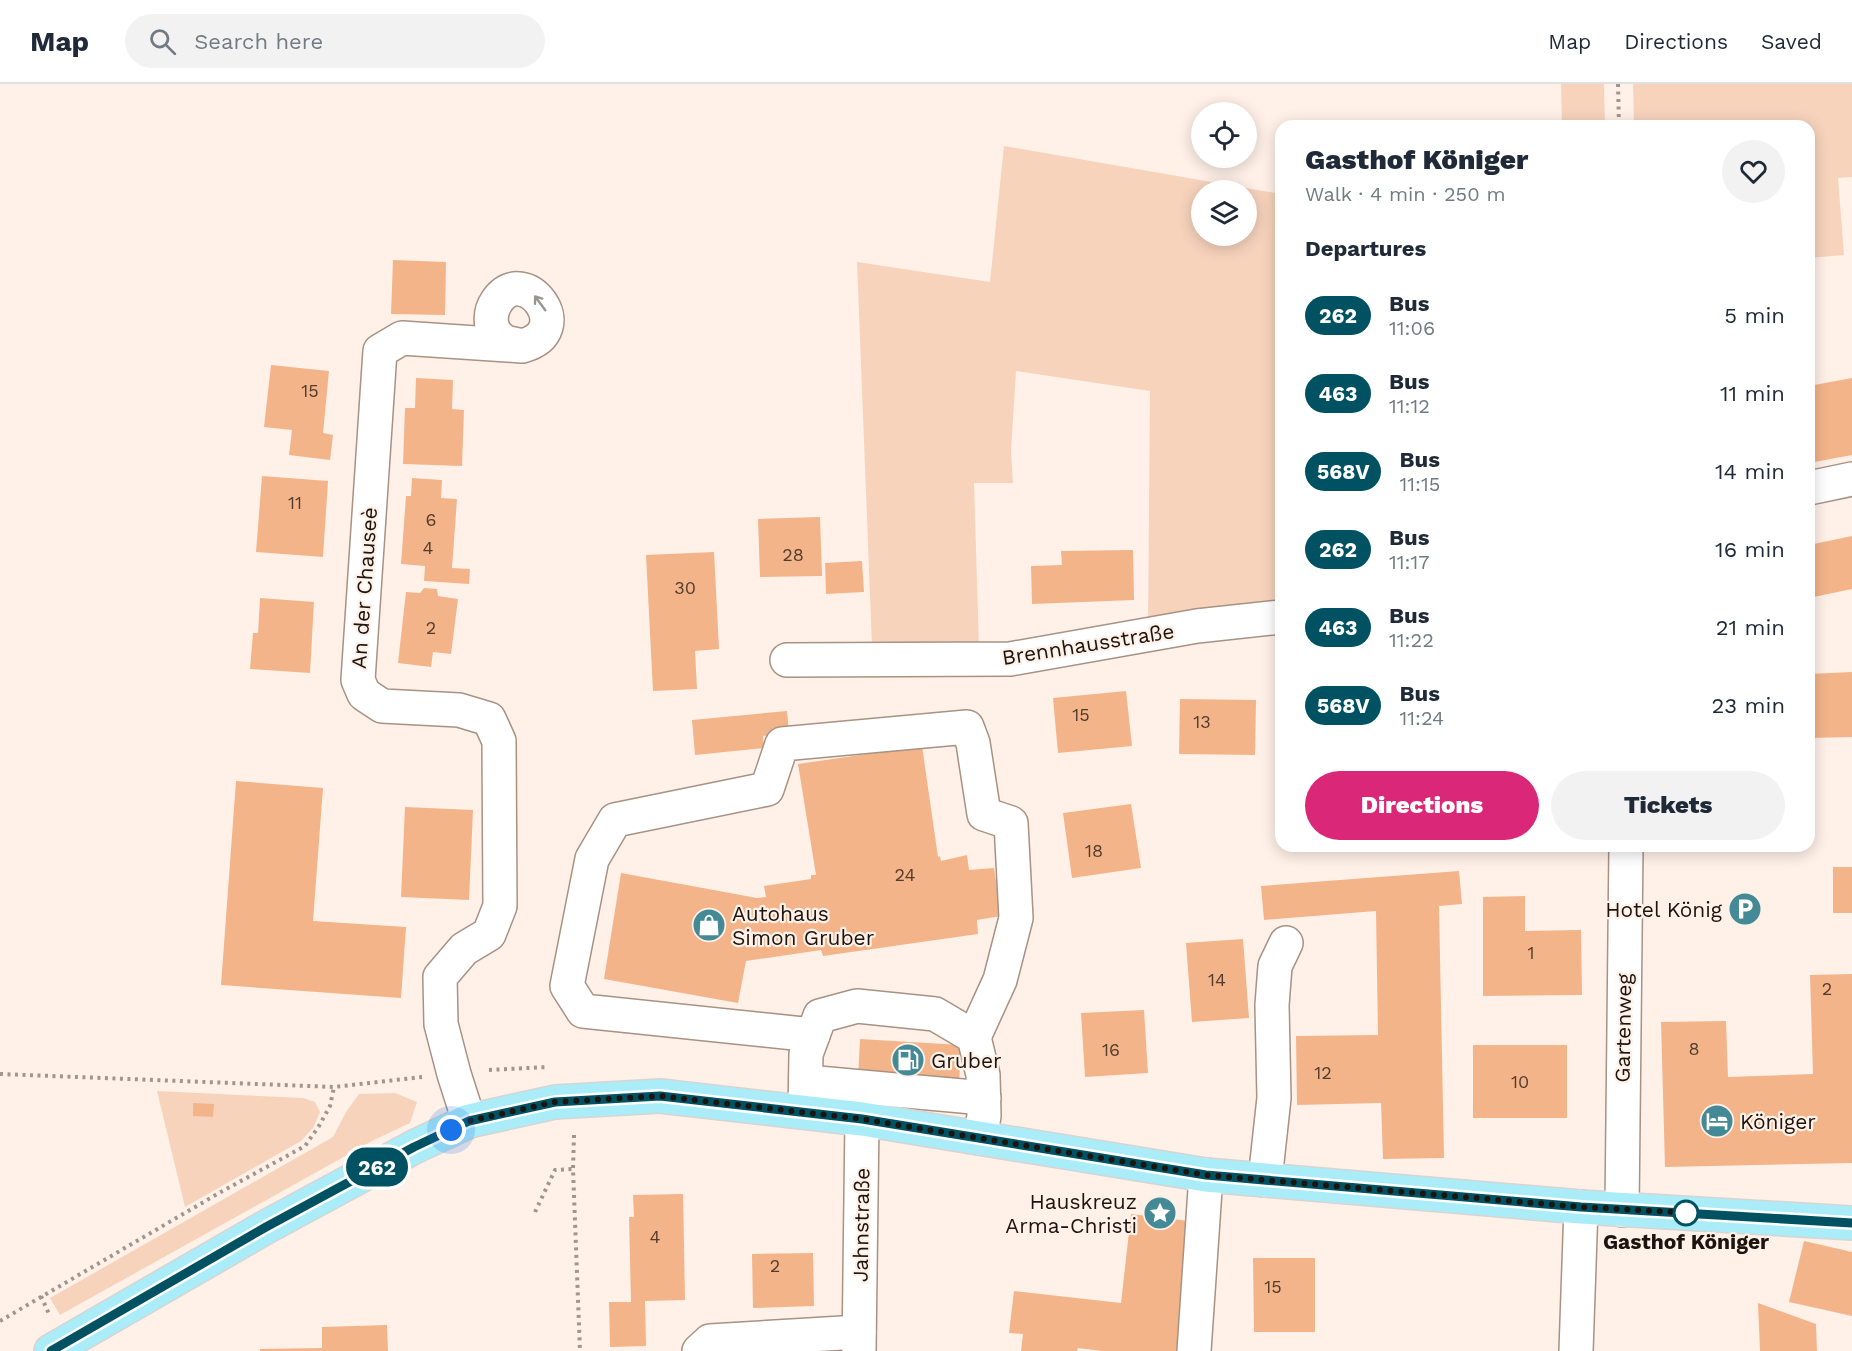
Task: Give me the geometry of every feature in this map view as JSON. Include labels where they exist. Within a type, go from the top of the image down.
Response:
[{"type":"main road","points":[[60,1349],[266,1227],[414,1147],[469,1121],[555,1102],[660,1096],[806,1097],[862,1119],[1206,1175],[1581,1207],[1852,1223]]},
{"type":"street","name":"An der Chauseè","points":[[469,1121],[441,1024],[440,977],[465,949],[489,934],[500,906],[499,741],[489,719],[459,710],[382,706],[364,694],[358,680],[380,351],[402,338],[522,346]]},
{"type":"street","points":[[1815,487],[1852,479]]},
{"type":"street","name":"Brennhausstraße","points":[[787,660],[1010,659],[1197,626],[1275,618]]},
{"type":"street","points":[[813,1035],[583,1011],[567,986],[592,859],[615,820],[767,789],[782,744],[967,727],[973,743],[984,814],[1011,823],[1016,918],[1000,980],[974,1037],[983,1075],[984,1116],[980,1138]]},
{"type":"street","name":"Gartenweg","points":[[1622,1210],[1626,852]]},
{"type":"street","points":[[1265,1180],[1274,1098],[1272,1005],[1275,966],[1286,943]]},
{"type":"street","points":[[974,1037],[935,1014],[857,1006],[820,1016],[806,1054],[806,1097],[984,1098]]},
{"type":"street","name":"Jahnstraße","points":[[699,1351],[710,1341],[859,1341],[862,1119]]},
{"type":"street","points":[[1194,1351],[1206,1175]]},
{"type":"street","points":[[1576,1351],[1581,1207]]},
{"type":"path","points":[[1618,84],[1618,120]]},
{"type":"path","points":[[0,1074],[334,1087],[454,1074]]},
{"type":"path","points":[[0,1321],[189,1210],[305,1146],[330,1106],[334,1087]]},
{"type":"path","points":[[535,1212],[555,1170],[573,1168],[580,1351]]},
{"type":"shaded area","points":[[1561,84],[1604,84],[1605,120],[1562,120]]},
{"type":"shaded area","points":[[1633,84],[1852,84],[1852,177],[1838,178],[1844,255],[1815,257],[1815,120],[1634,120]]},
{"type":"shaded area","points":[[1004,146],[1200,180],[1191,180],[1191,246],[1257,246],[1257,190],[1275,193],[1275,603],[1148,629],[1150,391],[1016,371],[1011,451],[1013,483],[974,483],[979,648],[872,646],[857,262],[990,282]]},
{"type":"shaded area","points":[[157,1091],[303,1098],[315,1102],[320,1112],[313,1128],[301,1141],[185,1207]]},
{"type":"shaded area","points":[[395,1093],[417,1102],[410,1123],[374,1140],[60,1315],[50,1298],[333,1137],[346,1112],[359,1094]]},
{"type":"building","points":[[393,260],[446,262],[445,315],[391,314]]},
{"type":"building","points":[[271,365],[329,371],[323,433],[333,435],[330,460],[289,455],[292,430],[264,427]]},
{"type":"building","points":[[416,378],[453,380],[452,409],[464,410],[462,466],[403,464],[405,408],[415,408]]},
{"type":"building","points":[[1852,378],[1852,455],[1815,462],[1815,385]]},
{"type":"building","points":[[262,476],[328,481],[323,557],[256,552]]},
{"type":"building","points":[[412,478],[442,480],[441,498],[457,499],[452,568],[470,569],[469,584],[424,581],[425,566],[401,564],[406,496],[411,496]]},
{"type":"building","points":[[820,517],[822,576],[760,577],[758,519]]},
{"type":"building","points":[[1852,536],[1852,589],[1815,597],[1815,544]]},
{"type":"building","points":[[1133,550],[1134,600],[1032,604],[1031,566],[1062,565],[1061,551]]},
{"type":"building","points":[[714,552],[719,649],[695,651],[697,689],[653,691],[646,555]]},
{"type":"building","points":[[862,561],[864,592],[826,594],[825,563]]},
{"type":"building","points":[[424,588],[437,589],[438,596],[458,599],[451,654],[433,652],[431,667],[398,663],[406,592],[420,593]]},
{"type":"building","points":[[260,598],[314,602],[310,673],[250,669],[253,633],[258,633]]},
{"type":"building","points":[[1852,672],[1852,737],[1815,738],[1815,674]]},
{"type":"building","points":[[1126,691],[1132,746],[1058,753],[1053,698]]},
{"type":"building","points":[[1180,699],[1256,700],[1255,755],[1179,754]]},
{"type":"building","points":[[787,711],[789,733],[763,736],[764,748],[695,755],[692,720]]},
{"type":"building","points":[[922,746],[938,857],[940,856],[941,861],[967,855],[969,870],[994,868],[1001,916],[977,920],[978,934],[823,956],[821,950],[746,961],[738,1003],[604,979],[621,873],[757,898],[766,897],[764,886],[811,879],[811,875],[816,875],[798,764]]},
{"type":"building","points":[[236,781],[323,788],[313,921],[406,927],[401,998],[221,985]]},
{"type":"building","points":[[1131,804],[1141,868],[1072,878],[1063,813]]},
{"type":"building","points":[[405,807],[473,810],[469,900],[401,897]]},
{"type":"building","points":[[1833,867],[1852,867],[1852,913],[1833,913]]},
{"type":"building","points":[[1459,871],[1462,904],[1439,906],[1444,1158],[1383,1159],[1381,1103],[1297,1105],[1296,1036],[1378,1035],[1376,911],[1264,920],[1261,886]]},
{"type":"building","points":[[1525,896],[1525,931],[1581,930],[1582,995],[1483,996],[1483,897]]},
{"type":"building","points":[[1243,939],[1249,1018],[1192,1022],[1186,943]]},
{"type":"building","points":[[1852,974],[1852,1163],[1665,1167],[1661,1022],[1726,1021],[1728,1077],[1813,1074],[1810,975]]},
{"type":"building","points":[[1144,1010],[1148,1073],[1085,1077],[1081,1013]]},
{"type":"building","points":[[860,1039],[961,1045],[959,1086],[858,1080]]},
{"type":"building","points":[[1473,1045],[1567,1045],[1567,1118],[1473,1118]]},
{"type":"building","points":[[193,1103],[214,1104],[213,1117],[193,1116]]},
{"type":"building","points":[[683,1194],[685,1300],[645,1301],[646,1346],[610,1347],[609,1302],[631,1302],[629,1217],[634,1217],[633,1195]]},
{"type":"building","points":[[1131,1214],[1189,1221],[1180,1299],[1186,1299],[1180,1351],[1102,1351],[1078,1348],[1077,1351],[1021,1351],[1023,1334],[1009,1333],[1014,1291],[1121,1303]]},
{"type":"building","points":[[1804,1241],[1852,1252],[1852,1316],[1789,1302]]},
{"type":"building","points":[[813,1253],[814,1306],[753,1308],[752,1254]]},
{"type":"building","points":[[1253,1258],[1315,1258],[1315,1332],[1254,1332]]},
{"type":"building","points":[[1758,1303],[1816,1324],[1817,1351],[1760,1351]]},
{"type":"building","points":[[387,1325],[388,1351],[260,1351],[260,1349],[322,1348],[322,1327]]},
{"type":"bus line","name":"262","points":[[51,1351],[266,1227],[414,1147],[469,1121],[555,1102],[660,1096],[862,1119],[1206,1175],[1581,1207],[1852,1223]]},
{"type":"place","name":"Hotel König","points":[[1745,909]]},
{"type":"place","name":"Autohaus Simon Gruber","points":[[709,925]]},
{"type":"place","name":"Gruber","points":[[908,1060]]},
{"type":"place","name":"Königer","points":[[1717,1121]]},
{"type":"place","name":"Hauskreuz Arma-Christi","points":[[1160,1213]]},
{"type":"place","name":"Gasthof Königer","points":[[1686,1213]]},
{"type":"route","points":[[451,1130],[469,1121],[555,1102],[660,1096],[862,1119],[1206,1175],[1581,1207],[1693,1213],[1686,1213]]}]
